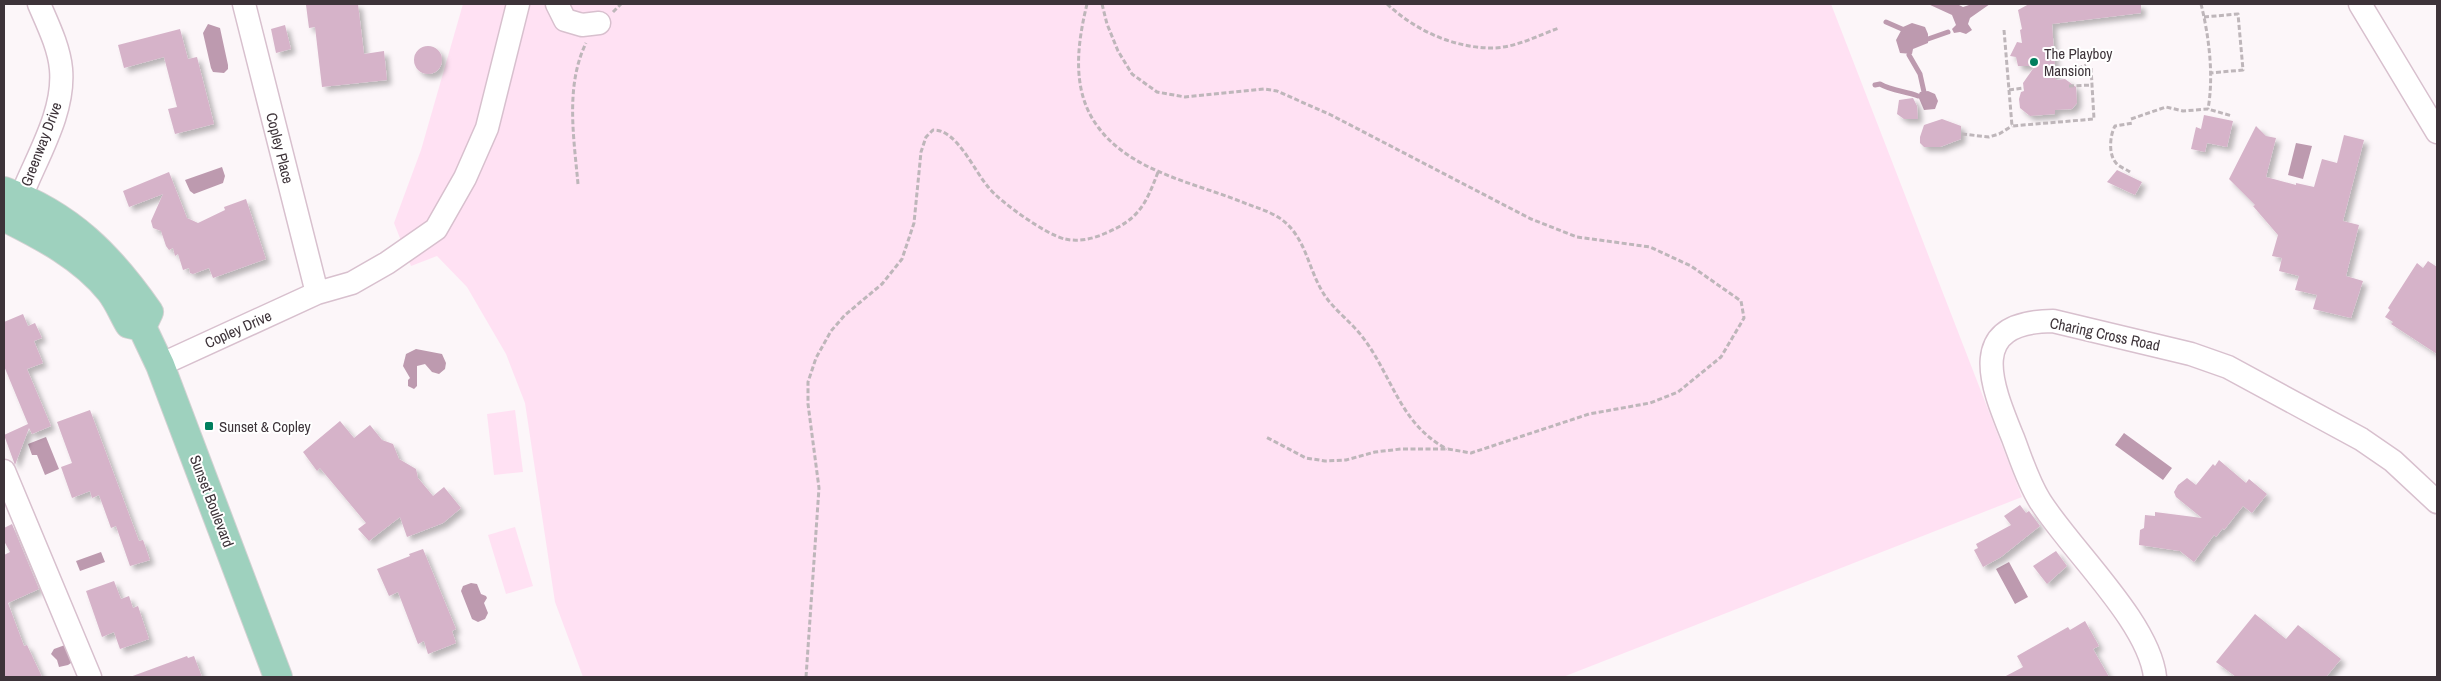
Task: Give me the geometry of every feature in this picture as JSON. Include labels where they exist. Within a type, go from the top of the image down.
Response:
[{"type":"main road","name":"Sunset Boulevard","points":[[9,202],[82,233],[110,261],[149,312],[142,327],[160,365],[278,677]]},
{"type":"street","name":"Greenway Drive","points":[[9,202],[54,117],[62,85],[58,51],[39,4]]},
{"type":"street","name":"Copley Place","points":[[244,4],[317,293]]},
{"type":"street","name":"Copley Drive","points":[[160,365],[317,293],[352,283],[387,263],[436,229],[465,178],[487,128],[518,4]]},
{"type":"street","points":[[557,4],[565,20],[582,25],[599,23]]},
{"type":"street","points":[[2360,4],[2437,132]]},
{"type":"street","name":"Charing Cross Road","points":[[2155,677],[2141,636],[2038,498],[1996,396],[1990,371],[1994,349],[2004,335],[2016,326],[2033,321],[2053,321],[2191,354],[2228,367],[2361,439],[2393,461],[2437,502]]},
{"type":"street","points":[[4,471],[90,677]]},
{"type":"path","points":[[578,184],[573,109],[575,82],[582,52],[599,23],[621,4]]},
{"type":"path","points":[[1087,4],[1078,44],[1078,70],[1087,110],[1113,146],[1158,172],[1218,192],[1272,214],[1286,222],[1297,235],[1322,292],[1364,339],[1403,408],[1432,441],[1448,449]]},
{"type":"path","points":[[1102,4],[1107,24],[1118,52],[1132,74],[1158,92],[1185,98],[1264,89],[1277,91],[1330,115],[1531,219],[1576,237],[1650,248],[1691,266],[1741,301],[1744,318],[1721,357],[1678,392],[1650,403],[1589,414],[1471,452],[1448,449],[1402,449],[1375,452],[1346,460],[1325,461],[1306,458],[1266,437]]},
{"type":"path","points":[[1387,4],[1405,20],[1430,34],[1458,42],[1493,48],[1522,41],[1560,28]]},
{"type":"path","points":[[2201,4],[2212,90],[2208,109]]},
{"type":"path","points":[[2204,17],[2238,14],[2242,70],[2210,73]]},
{"type":"path","points":[[2004,30],[2012,126]]},
{"type":"path","points":[[2056,74],[2070,72],[2086,65]]},
{"type":"path","points":[[1962,134],[1989,137],[1999,134],[2012,126],[2094,119],[2091,68]]},
{"type":"path","points":[[2069,86],[2092,85]]},
{"type":"path","points":[[2009,90],[2024,88]]},
{"type":"path","points":[[2130,172],[2115,162],[2111,149],[2112,132],[2115,126],[2132,121],[2166,106],[2183,111],[2208,109],[2232,116]]},
{"type":"path","points":[[806,677],[819,488],[808,404],[808,382],[816,358],[831,331],[845,315],[882,284],[902,259],[914,223],[921,152],[926,137],[933,130],[942,130],[952,136],[989,190],[1010,207],[1062,239],[1086,239],[1100,236],[1138,215],[1148,198],[1158,172]]},
{"type":"shaded area","points":[[463,4],[1831,4],[2022,497],[1563,677],[583,677],[555,602],[525,403],[506,354],[467,287],[437,256],[411,266],[394,223],[421,150]]},
{"type":"shaded area","points":[[1928,4],[1957,4],[1963,7],[1972,4],[1990,4],[1970,18],[1968,24],[1972,30],[1966,34],[1954,33],[1952,29],[1956,25],[1952,15]]},
{"type":"shaded area","points":[[1912,23],[1925,27],[1928,34],[1928,43],[1913,49],[1912,54],[1900,53],[1896,40],[1903,27]]},
{"type":"shaded area","points":[[208,24],[220,28],[228,65],[228,69],[224,73],[213,72],[211,68],[203,33]]},
{"type":"shaded area","points":[[1928,91],[1935,94],[1938,101],[1935,109],[1924,110],[1918,96],[1920,92]]},
{"type":"shaded area","points":[[2296,143],[2312,146],[2303,179],[2288,175]]},
{"type":"shaded area","points":[[222,167],[225,176],[223,183],[194,194],[190,191],[185,180]]},
{"type":"shaded area","points":[[416,349],[442,354],[446,363],[445,369],[439,374],[432,372],[425,364],[417,366],[417,386],[414,389],[408,386],[410,378],[403,366],[406,354]]},
{"type":"shaded area","points":[[515,410],[523,472],[494,475],[487,414]]},
{"type":"shaded area","points":[[2124,433],[2172,468],[2163,480],[2115,445]]},
{"type":"shaded area","points":[[46,437],[59,469],[45,475],[37,455],[32,455],[28,444]]},
{"type":"shaded area","points":[[515,527],[533,586],[506,594],[488,535]]},
{"type":"shaded area","points":[[101,552],[105,562],[80,571],[76,561]]},
{"type":"shaded area","points":[[2009,562],[2028,597],[2015,604],[1996,569]]},
{"type":"shaded area","points":[[471,583],[477,584],[481,594],[487,598],[484,603],[488,613],[485,619],[478,622],[472,619],[461,591],[463,586]]},
{"type":"shaded area","points":[[65,645],[74,661],[59,667],[57,660],[51,654],[54,649]]},
{"type":"building","points":[[358,4],[364,54],[384,51],[387,80],[322,87],[315,27],[309,28],[306,5]]},
{"type":"building","name":"The Playboy Mansion","points":[[2029,4],[2141,4],[2141,13],[2052,24],[2056,80],[2065,79],[2076,87],[2077,103],[2072,109],[2055,110],[2055,114],[2030,116],[2020,108],[2019,99],[2021,92],[2024,91],[2023,83],[2035,66],[2018,66],[2016,57],[2010,56],[2017,42],[2022,43],[2020,30],[2022,29],[2018,10]]},
{"type":"building","points":[[285,25],[291,49],[276,53],[271,29]]},
{"type":"building","points":[[180,29],[188,59],[197,57],[214,124],[175,134],[168,109],[177,107],[164,57],[124,68],[118,45]]},
{"type":"building","points":[[428,46],[438,50],[442,60],[438,70],[428,74],[418,70],[414,60],[418,50]]},
{"type":"building","points":[[1913,98],[1917,106],[1918,119],[1904,119],[1897,114],[1899,100]]},
{"type":"building","points":[[2204,115],[2233,121],[2227,147],[2207,143],[2205,152],[2191,149],[2196,127],[2201,129]]},
{"type":"building","points":[[1942,119],[1961,126],[1961,139],[1940,147],[1924,147],[1920,143],[1920,137],[1924,125]]},
{"type":"building","points":[[2256,126],[2266,136],[2276,138],[2266,177],[2296,185],[2296,183],[2314,187],[2322,159],[2337,163],[2344,135],[2364,140],[2343,221],[2359,225],[2346,276],[2363,281],[2351,318],[2313,309],[2317,295],[2295,290],[2299,276],[2279,271],[2282,258],[2272,256],[2278,235],[2253,206],[2255,205],[2229,179]]},
{"type":"building","points":[[2117,170],[2142,182],[2135,195],[2107,182]]},
{"type":"building","points":[[169,172],[187,218],[198,223],[225,210],[224,207],[246,199],[266,259],[213,278],[209,268],[193,274],[190,273],[189,268],[183,270],[178,254],[175,256],[173,248],[169,250],[161,231],[153,228],[151,221],[163,194],[129,207],[123,191]]},
{"type":"building","points":[[2428,261],[2437,267],[2437,354],[2391,324],[2393,322],[2385,317],[2390,310],[2388,308],[2417,263],[2423,268]]},
{"type":"building","points":[[23,314],[28,326],[35,323],[42,338],[34,341],[43,363],[27,369],[51,426],[32,434],[29,428],[15,465],[4,435],[28,424],[4,366],[4,322]]},
{"type":"building","points":[[90,410],[139,541],[143,540],[150,560],[130,566],[116,526],[111,528],[99,495],[92,498],[90,491],[72,498],[61,467],[72,463],[57,422]]},
{"type":"building","points":[[340,421],[354,438],[370,425],[382,440],[393,444],[399,459],[416,469],[418,478],[433,496],[444,487],[461,508],[443,523],[407,537],[400,517],[369,541],[358,529],[366,523],[320,468],[317,471],[303,452]]},
{"type":"building","points":[[2219,460],[2246,483],[2249,479],[2267,494],[2252,513],[2243,506],[2224,530],[2223,528],[2216,537],[2214,535],[2194,562],[2180,551],[2139,545],[2140,530],[2144,528],[2145,515],[2155,516],[2155,512],[2202,518],[2176,497],[2174,492],[2178,485],[2187,478],[2196,485],[2213,464],[2215,466]]},
{"type":"building","points":[[2020,505],[2026,513],[2029,511],[2040,526],[2001,557],[1983,567],[1974,550],[1978,548],[1976,544],[2011,525],[2004,516]]},
{"type":"building","points":[[12,524],[39,589],[8,603],[24,646],[27,645],[42,677],[4,677],[4,555],[10,552],[4,541],[4,528]]},
{"type":"building","points":[[423,549],[456,629],[452,631],[456,643],[428,654],[424,641],[418,644],[398,592],[389,596],[377,569]]},
{"type":"building","points":[[2056,551],[2067,566],[2047,584],[2033,566]]},
{"type":"building","points":[[114,581],[121,599],[129,596],[133,608],[138,606],[149,639],[120,649],[114,632],[102,637],[86,591]]},
{"type":"building","points":[[2255,614],[2286,639],[2298,625],[2341,659],[2326,677],[2236,677],[2216,662]]},
{"type":"building","points":[[2085,621],[2099,646],[2093,649],[2109,677],[2004,677],[2023,667],[2017,656],[2068,627],[2070,630]]},
{"type":"building","points":[[187,656],[188,658],[194,656],[202,677],[130,677]]},
{"type":"waterway","points":[[1886,22],[1902,29]]},
{"type":"waterway","points":[[1928,39],[1948,32]]},
{"type":"waterway","points":[[1909,55],[1920,74],[1924,92]]},
{"type":"waterway","points":[[1875,85],[1880,84],[1918,96]]},
{"type":"place","name":"The Playboy Mansion","points":[[2034,62]]},
{"type":"place","name":"Sunset & Copley","points":[[209,426]]}]
